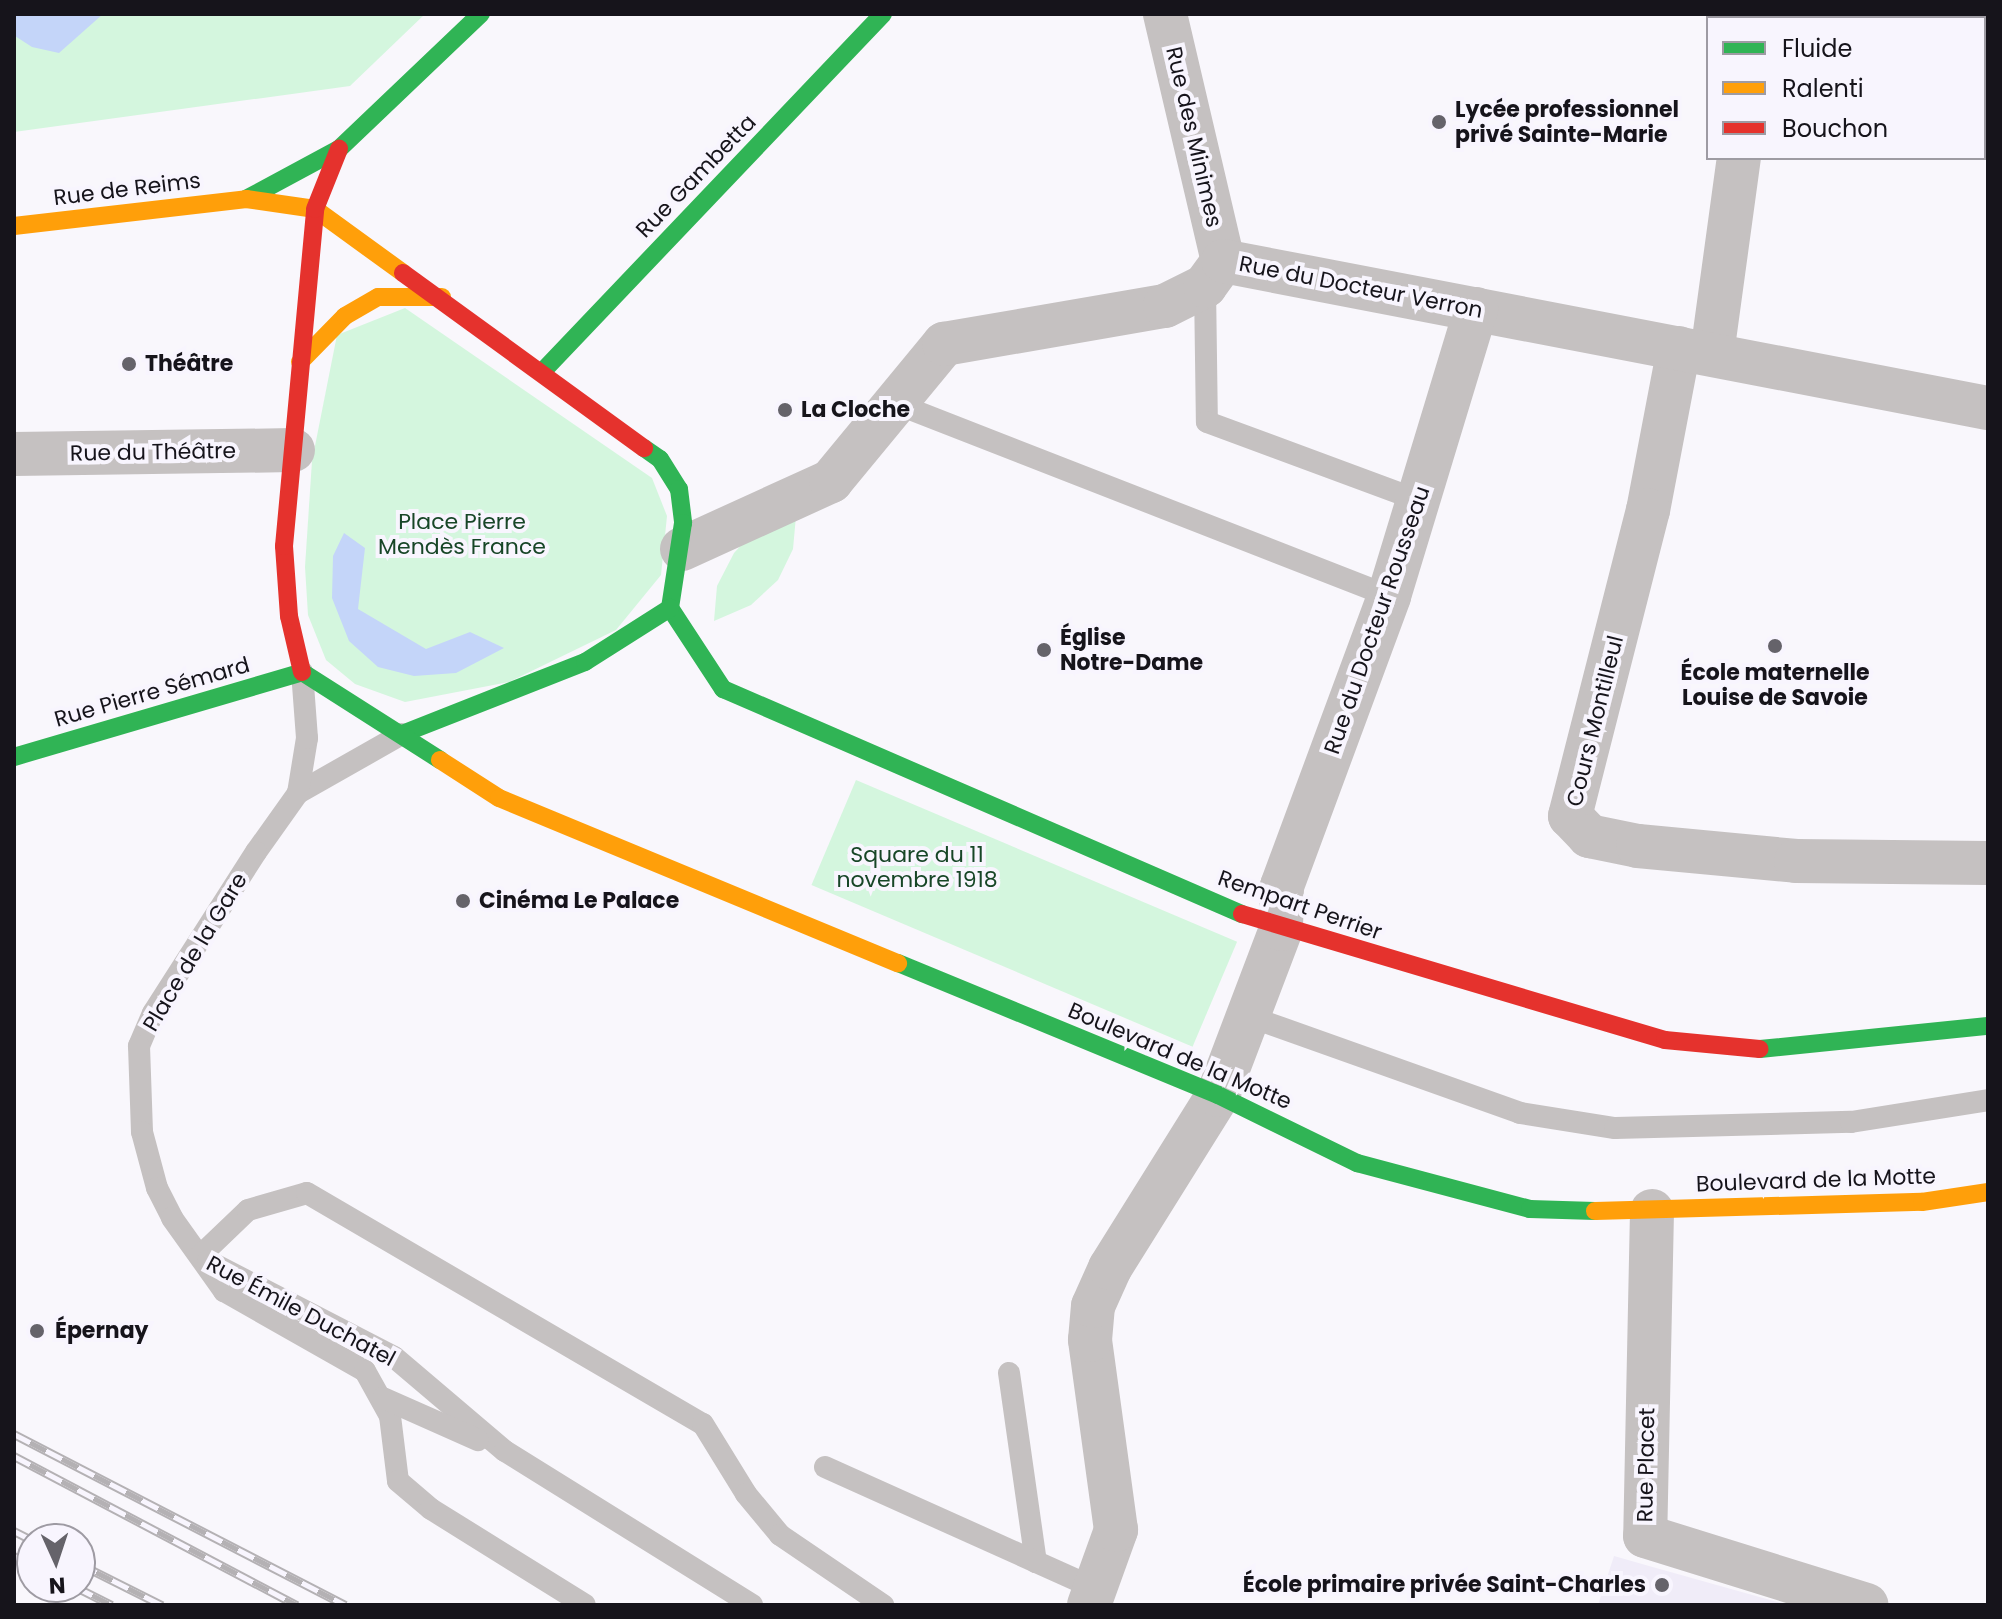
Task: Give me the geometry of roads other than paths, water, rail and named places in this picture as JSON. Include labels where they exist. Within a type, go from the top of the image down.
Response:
[{"type":"main road","points":[[246,199],[339,149],[481,14]]},
{"type":"main road","name":"Rue Gambetta","points":[[543,371],[883,14]]},
{"type":"main road","points":[[246,199],[315,209],[442,297],[660,459],[679,489],[682,549],[670,608],[585,662],[402,734],[302,672],[289,616],[284,546],[315,209],[339,149]]},
{"type":"main road","name":"Rue de Reims","points":[[14,226],[246,199]]},
{"type":"main road","points":[[300,362],[345,316],[378,297],[442,297]]},
{"type":"main road","name":"Rempart Perrier","points":[[670,608],[723,689],[1281,929],[1665,1040],[1714,1048],[1783,1050],[1988,1026]]},
{"type":"main road","name":"Rue Pierre Sémard","points":[[14,757],[302,672]]},
{"type":"main road","name":"Boulevard de la Motte","points":[[402,734],[507,802],[1218,1095],[1357,1163],[1437,1188],[1530,1209],[1652,1211],[1922,1202],[1988,1192]]},
{"type":"street","name":"Rue des Minimes","points":[[1165,14],[1214,274]]},
{"type":"street","points":[[1695,351],[1739,160]]},
{"type":"street","name":"Rue du Docteur Verron","points":[[1214,274],[1476,309],[1988,408]]},
{"type":"street","points":[[682,549],[831,481],[944,344],[1165,306],[1214,274]]},
{"type":"street","name":"Rue du Docteur Rousseau","points":[[1093,1597],[1116,1530],[1090,1340],[1093,1306],[1110,1268],[1218,1095],[1281,929],[1282,886],[1389,596],[1476,309]]},
{"type":"street","name":"Cours Montilleul","points":[[1695,351],[1648,510],[1570,816],[1589,836],[1638,846],[1796,861],[1988,863]]},
{"type":"street","name":"Rue du Théâtre","points":[[14,454],[293,450]]},
{"type":"street","name":"Rue Placet","points":[[1652,1211],[1645,1536],[1866,1605]]},
{"type":"lane","points":[[1214,274],[1207,422],[1420,501]]},
{"type":"lane","points":[[897,404],[1389,596]]},
{"type":"lane","name":"Place de la Gare","points":[[200,1256],[157,1188],[142,1132],[139,1046],[153,1013],[298,793],[307,738],[302,672]]},
{"type":"lane","name":"Place de la Gare","points":[[298,793],[402,734]]},
{"type":"lane","points":[[1248,1016],[1520,1113],[1615,1128],[1851,1122],[1988,1100]]},
{"type":"lane","points":[[200,1256],[248,1210],[307,1193],[703,1424],[746,1494],[780,1535],[883,1605]]},
{"type":"lane","name":"Rue Émile Duchatel","points":[[200,1256],[224,1291],[365,1371],[383,1398],[398,1481],[431,1509],[585,1605]]},
{"type":"lane","name":"Rue Émile Duchatel","points":[[200,1256],[394,1357],[441,1402],[505,1451],[752,1605]]},
{"type":"lane","points":[[1009,1373],[1036,1562]]},
{"type":"lane","name":"Rue Émile Duchatel","points":[[383,1398],[505,1451]]},
{"type":"lane","points":[[825,1467],[1036,1562],[1093,1597]]},
{"type":"water","points":[[14,14],[103,14],[59,53],[32,47],[15,36]]},
{"type":"water","points":[[344,533],[365,548],[358,609],[426,649],[470,632],[504,648],[456,673],[414,676],[378,667],[349,641],[332,598],[333,556]]},
{"type":"railway","points":[[14,1434],[345,1605]]},
{"type":"railway","points":[[14,1456],[297,1605]]},
{"type":"railway","points":[[96,1572],[162,1605]]},
{"type":"railway","points":[[96,1597],[112,1605]]},
{"type":"place","name":"Lycée professionnel privé Sainte-Marie","points":[[1439,122]]},
{"type":"place","name":"Théâtre","points":[[129,364]]},
{"type":"place","name":"La Cloche","points":[[785,410]]},
{"type":"place","name":"École maternelle Louise de Savoie","points":[[1775,646]]},
{"type":"place","name":"Église Notre-Dame","points":[[1044,650]]},
{"type":"place","name":"Cinéma Le Palace","points":[[463,901]]},
{"type":"place","name":"Épernay","points":[[37,1331]]},
{"type":"place","name":"École primaire privée Saint-Charles","points":[[1662,1585]]},
{"type":"park label","name":"Place Pierre Mendès France","points":[[462,534]]},
{"type":"park label","name":"Square du 11 novembre 1918","points":[[917,866]]}]
